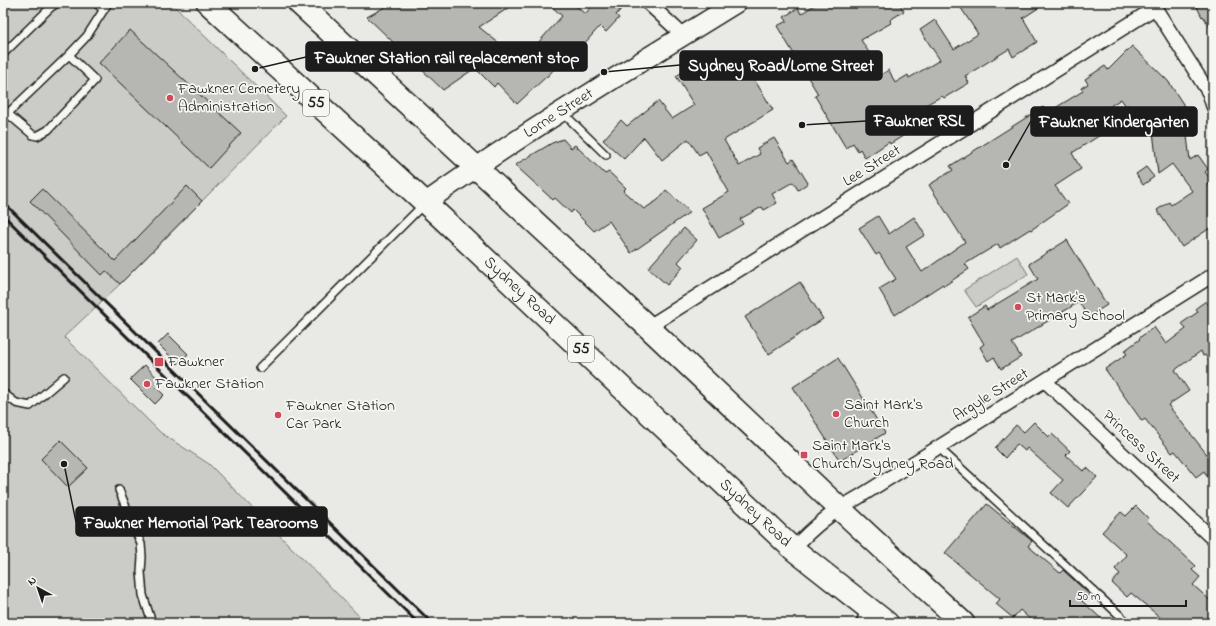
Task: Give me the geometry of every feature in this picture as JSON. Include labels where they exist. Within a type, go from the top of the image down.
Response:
[{"type":"highway","name":"Sydney Road","points":[[208,3],[425,202],[863,615],[887,623]]},
{"type":"highway","points":[[299,3],[648,327],[963,623]]},
{"type":"street","points":[[648,3],[684,36]]},
{"type":"street","name":"Lorne Street","points":[[425,202],[475,167],[561,111],[736,3]]},
{"type":"street","points":[[1153,5],[1209,93],[1213,106]]},
{"type":"street","name":"Lee Street","points":[[648,327],[1153,5]]},
{"type":"street","name":"Argyle Street","points":[[793,549],[810,532],[839,508],[860,497],[939,448],[1213,275]]},
{"type":"street","name":"Princess Street","points":[[1045,381],[1213,539]]},
{"type":"lane","points":[[3,54],[57,3]]},
{"type":"lane","points":[[96,3],[104,10]]},
{"type":"lane","points":[[70,55],[95,80],[48,130],[37,136],[33,135],[6,116],[70,55],[87,36],[108,3]]},
{"type":"lane","points":[[561,111],[606,155]]},
{"type":"lane","points":[[260,368],[425,202]]},
{"type":"lane","points":[[3,393],[16,403],[30,406],[64,376]]},
{"type":"lane","points":[[939,448],[1128,623]]},
{"type":"lane","points":[[119,490],[141,544],[143,595],[152,623]]},
{"type":"shaded area","points":[[3,3],[171,3],[286,116],[120,284],[64,337],[161,433],[209,464],[366,623],[3,623]]},
{"type":"shaded area","points":[[1017,256],[1028,274],[976,307],[964,290]]},
{"type":"building","points":[[392,3],[516,3],[479,27],[506,49],[507,48],[521,62],[562,16],[548,3],[573,3],[585,14],[595,3],[626,3],[616,15],[619,18],[606,32],[600,26],[576,53],[571,49],[548,76],[517,104],[497,83],[494,87],[475,68],[443,90],[367,17]]},
{"type":"building","points":[[817,3],[899,3],[904,11],[890,20],[891,23],[861,40],[870,54],[865,57],[877,77],[889,70],[895,83],[908,75],[909,78],[940,60],[920,30],[935,20],[954,49],[978,34],[961,8],[969,3],[1046,3],[1023,18],[1037,42],[1013,57],[1009,49],[965,76],[969,83],[944,98],[942,96],[905,116],[914,129],[890,144],[889,142],[865,158],[860,149],[858,151],[853,143],[846,148],[815,96],[818,94],[777,26],[787,21],[784,17],[798,8],[801,14]]},
{"type":"building","points":[[1195,3],[1213,3],[1213,32],[1203,16],[1202,17]]},
{"type":"building","name":"Fawkner Cemetery Administration","points":[[130,30],[241,133],[209,168],[99,63]]},
{"type":"building","points":[[1132,46],[1168,81],[1183,104],[1190,160],[1198,155],[1208,169],[1205,172],[1212,181],[1208,184],[1213,190],[1213,226],[1182,247],[1157,210],[1169,202],[1171,205],[1192,191],[1172,164],[1158,174],[1152,123],[1143,128],[1128,105],[1126,106],[1121,99],[1095,116],[1105,132],[1072,153],[1081,169],[1055,186],[1068,204],[1031,230],[1030,229],[1000,248],[998,244],[965,264],[969,269],[944,286],[943,284],[895,315],[879,289],[896,279],[879,253],[876,255],[859,228],[878,216],[889,234],[914,217],[925,235],[906,247],[922,272],[965,242],[929,185],[953,170],[950,166],[1043,107],[1047,113],[1083,91],[1081,88],[1088,84],[1085,79],[1105,66],[1108,70]]},
{"type":"building","points":[[709,56],[722,77],[744,63],[773,110],[724,140],[739,166],[760,154],[757,148],[774,138],[789,162],[793,159],[808,183],[798,190],[793,182],[772,194],[777,203],[764,210],[762,207],[740,219],[743,224],[719,238],[702,208],[729,192],[706,151],[699,155],[688,139],[662,160],[644,137],[624,159],[603,140],[621,120],[627,126],[658,101],[672,119],[694,105],[676,76]]},
{"type":"building","points":[[563,139],[571,148],[575,145],[605,174],[609,172],[626,188],[623,191],[644,209],[658,200],[666,190],[690,212],[631,253],[609,221],[594,231],[573,210],[571,213],[555,198],[553,200],[515,165],[552,143]]},
{"type":"building","points":[[1146,167],[1154,177],[1143,185],[1136,174]]},
{"type":"building","points":[[187,186],[202,201],[120,284],[106,271],[102,275],[30,201],[42,189],[115,261]]},
{"type":"building","points":[[684,228],[697,240],[678,262],[683,267],[667,285],[648,268]]},
{"type":"building","points":[[1067,240],[1107,305],[1088,317],[1079,302],[1012,343],[1021,357],[1001,369],[994,357],[988,361],[980,347],[984,344],[968,317],[985,306],[987,310],[1038,279],[1029,264]]},
{"type":"building","points":[[800,282],[823,319],[769,354],[745,317]]},
{"type":"building","points":[[1206,301],[1213,311],[1213,367],[1205,355],[1203,356],[1201,351],[1175,370],[1189,391],[1168,405],[1213,462],[1213,486],[1204,471],[1196,477],[1175,451],[1172,453],[1145,419],[1142,421],[1105,369],[1127,354],[1124,351],[1154,327],[1166,344],[1186,329],[1182,323],[1198,312],[1196,308]]},
{"type":"building","points":[[168,334],[188,354],[178,364],[158,344]]},
{"type":"building","points":[[838,358],[885,433],[840,461],[793,387]]},
{"type":"building","name":"Fawkner Station","points":[[145,365],[160,381],[155,386],[164,395],[155,404],[130,379]]},
{"type":"building","points":[[1034,422],[1049,437],[1052,434],[1070,451],[1066,455],[1083,471],[1087,468],[1097,477],[1068,508],[1051,493],[1063,480],[1027,448],[1025,451],[1017,444],[1005,458],[995,448],[1016,425],[1024,432]]},
{"type":"building","points":[[60,440],[88,468],[68,487],[41,459]]},
{"type":"building","points":[[987,504],[1032,541],[1028,546],[1060,573],[1063,570],[1089,594],[1082,601],[1106,623],[1034,623],[1020,610],[1013,618],[996,604],[1000,599],[945,553]]},
{"type":"building","points":[[1136,506],[1149,519],[1147,521],[1196,566],[1192,570],[1200,577],[1193,585],[1213,603],[1213,623],[1167,623],[1131,593],[1127,597],[1112,583],[1120,574],[1115,569],[1127,555],[1102,532],[1121,512],[1126,516]]},
{"type":"railway","points":[[3,202],[432,623]]},
{"type":"railway","points":[[3,215],[418,623]]},
{"type":"place","name":"Fawkner Station rail replacement stop","points":[[255,69]]},
{"type":"place","name":"Sydney Road/Lorne Street","points":[[604,72]]},
{"type":"place","name":"Fawkner Cemetery Administration","points":[[170,98]]},
{"type":"place","name":"Fawkner RSL","points":[[802,125]]},
{"type":"place","name":"Fawkner Kindergarten","points":[[1006,165]]},
{"type":"place","name":"St Mark's Primary School","points":[[1018,307]]},
{"type":"place","name":"Fawkner","points":[[159,362]]},
{"type":"place","name":"Fawkner Station","points":[[147,384]]},
{"type":"place","name":"Saint Mark's Church","points":[[836,414]]},
{"type":"place","name":"Fawkner Station Car Park","points":[[278,415]]},
{"type":"place","name":"Saint Mark's Church/Sydney Road","points":[[804,455]]},
{"type":"place","name":"Fawkner Memorial Park Tearooms","points":[[64,464]]}]
